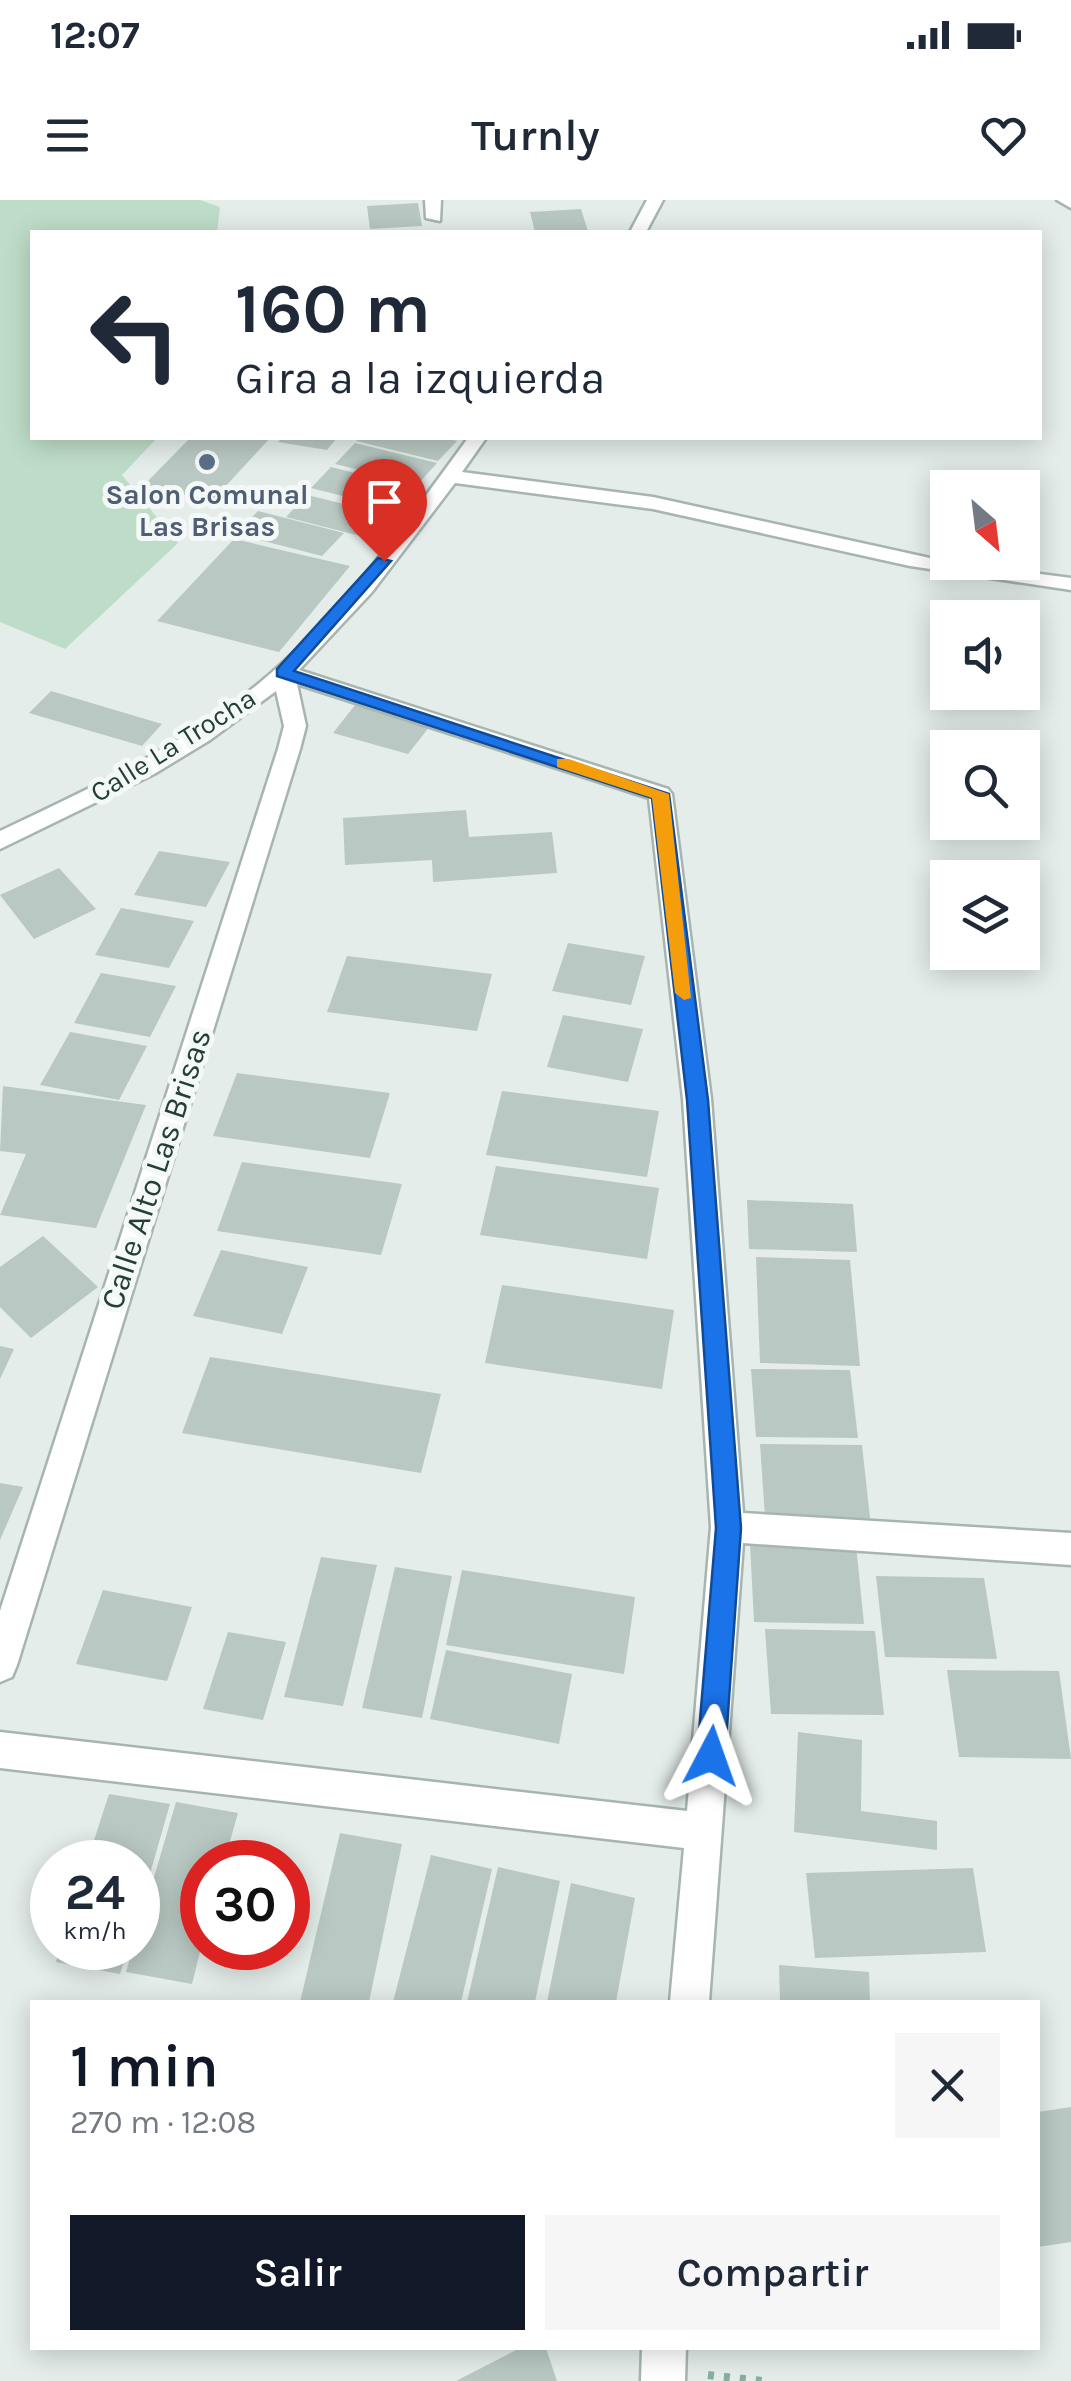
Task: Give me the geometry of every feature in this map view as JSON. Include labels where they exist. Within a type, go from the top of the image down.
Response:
[{"type":"street","points":[[639,230],[655,200]]},
{"type":"street","name":"Calle La Trocha","points":[[0,841],[104,792],[229,717],[283,672],[338,616],[476,440]]},
{"type":"street","points":[[450,476],[653,503],[910,560],[1071,584]]},
{"type":"street","points":[[283,672],[660,794],[697,1100],[728,1528],[690,2000]]},
{"type":"street","name":"Calle Alto Las Brisas","points":[[0,1665],[296,726],[283,672]]},
{"type":"street","points":[[728,1528],[1071,1550]]},
{"type":"street","points":[[0,1750],[705,1832]]},
{"type":"street","points":[[663,2381],[664,2350]]},
{"type":"green space","points":[[0,200],[200,200],[220,207],[217,230],[30,230],[30,440],[155,440],[122,475],[178,543],[65,649],[0,622]]},
{"type":"building","points":[[418,203],[422,226],[370,229],[367,206]]},
{"type":"building","points":[[581,209],[588,230],[534,230],[530,212]]},
{"type":"building","name":"Salon Comunal Las Brisas","points":[[188,440],[268,440],[212,501],[143,486]]},
{"type":"building","points":[[280,440],[335,440],[327,450]]},
{"type":"building","points":[[453,440],[457,441],[438,461],[356,441]]},
{"type":"building","points":[[355,443],[437,463],[418,484],[335,464]]},
{"type":"building","points":[[331,467],[415,488],[395,509],[311,488]]},
{"type":"building","points":[[307,495],[393,516],[372,539],[286,517]]},
{"type":"building","points":[[258,511],[344,533],[322,556],[236,534]]},
{"type":"building","points":[[234,539],[350,566],[279,652],[157,621]]},
{"type":"building","points":[[51,691],[162,724],[142,746],[29,713]]},
{"type":"building","points":[[355,705],[430,726],[408,754],[333,733]]},
{"type":"building","points":[[466,810],[469,837],[552,832],[557,873],[433,882],[432,860],[345,865],[343,818]]},
{"type":"building","points":[[159,851],[230,862],[206,907],[134,895]]},
{"type":"building","points":[[59,868],[96,909],[34,939],[0,895]]},
{"type":"building","points":[[121,908],[194,921],[169,968],[95,955]]},
{"type":"building","points":[[568,943],[645,956],[631,1005],[552,991]]},
{"type":"building","points":[[347,956],[492,974],[477,1031],[327,1012]]},
{"type":"building","points":[[101,973],[176,986],[150,1037],[74,1023]]},
{"type":"building","points":[[563,1015],[643,1029],[628,1082],[547,1067]]},
{"type":"building","points":[[70,1032],[147,1046],[119,1100],[40,1085]]},
{"type":"building","points":[[237,1073],[390,1093],[370,1158],[213,1136]]},
{"type":"building","points":[[3,1086],[146,1105],[96,1228],[0,1215],[26,1154],[0,1151]]},
{"type":"building","points":[[502,1091],[659,1111],[647,1177],[486,1155]]},
{"type":"building","points":[[242,1162],[402,1184],[381,1255],[217,1231]]},
{"type":"building","points":[[496,1166],[659,1188],[647,1259],[480,1235]]},
{"type":"building","points":[[747,1200],[853,1204],[857,1252],[749,1249]]},
{"type":"building","points":[[43,1236],[98,1287],[31,1338],[0,1307],[0,1267]]},
{"type":"building","points":[[221,1250],[308,1267],[282,1334],[193,1316]]},
{"type":"building","points":[[756,1257],[850,1260],[860,1366],[760,1363]]},
{"type":"building","points":[[502,1285],[674,1310],[662,1389],[485,1363]]},
{"type":"building","points":[[0,1346],[14,1349],[0,1379]]},
{"type":"building","points":[[210,1357],[441,1394],[421,1473],[182,1433]]},
{"type":"building","points":[[751,1369],[850,1370],[858,1438],[756,1437]]},
{"type":"building","points":[[760,1444],[862,1445],[870,1518],[765,1517]]},
{"type":"building","points":[[0,1483],[23,1487],[0,1540]]},
{"type":"building","points":[[750,1544],[856,1545],[864,1624],[754,1622]]},
{"type":"building","points":[[321,1557],[377,1565],[343,1706],[284,1697]]},
{"type":"building","points":[[395,1567],[452,1576],[422,1718],[362,1708]]},
{"type":"building","points":[[462,1570],[635,1597],[624,1674],[446,1645]]},
{"type":"building","points":[[876,1576],[984,1578],[997,1659],[885,1657]]},
{"type":"building","points":[[103,1590],[192,1607],[167,1681],[76,1664]]},
{"type":"building","points":[[765,1629],[875,1631],[884,1715],[771,1714]]},
{"type":"building","points":[[228,1632],[286,1642],[263,1720],[203,1709]]},
{"type":"building","points":[[446,1650],[572,1674],[559,1744],[430,1719]]},
{"type":"building","points":[[947,1670],[1059,1671],[1071,1759],[959,1757]]},
{"type":"building","points":[[798,1732],[862,1740],[861,1811],[937,1821],[937,1850],[794,1832]]},
{"type":"building","points":[[109,1794],[170,1804],[160,1840],[94,1840]]},
{"type":"building","points":[[176,1802],[238,1813],[230,1840],[180,1840],[180,1970],[196,1970],[192,1984],[126,1972],[160,1970],[160,1857]]},
{"type":"building","points":[[340,1833],[402,1844],[369,2000],[300,2000]]},
{"type":"building","points":[[431,1855],[492,1869],[461,2000],[394,2000]]},
{"type":"building","points":[[498,1867],[560,1881],[535,2000],[467,2000]]},
{"type":"building","points":[[973,1868],[986,1952],[815,1958],[806,1873]]},
{"type":"building","points":[[571,1883],[635,1898],[616,2000],[547,2000]]},
{"type":"building","points":[[779,1965],[869,1972],[870,2000],[780,2000]]},
{"type":"building","points":[[1071,2107],[1071,2242],[1040,2247],[1040,2112]]},
{"type":"building","points":[[516,2350],[547,2350],[557,2381],[456,2381]]},
{"type":"slow traffic","points":[[563,763],[660,794],[684,993]]},
{"type":"place","name":"Salon Comunal Las Brisas","points":[[207,462]]},
{"type":"route","points":[[384,561],[283,672],[660,794],[697,1100],[728,1528],[711,1756]]}]
